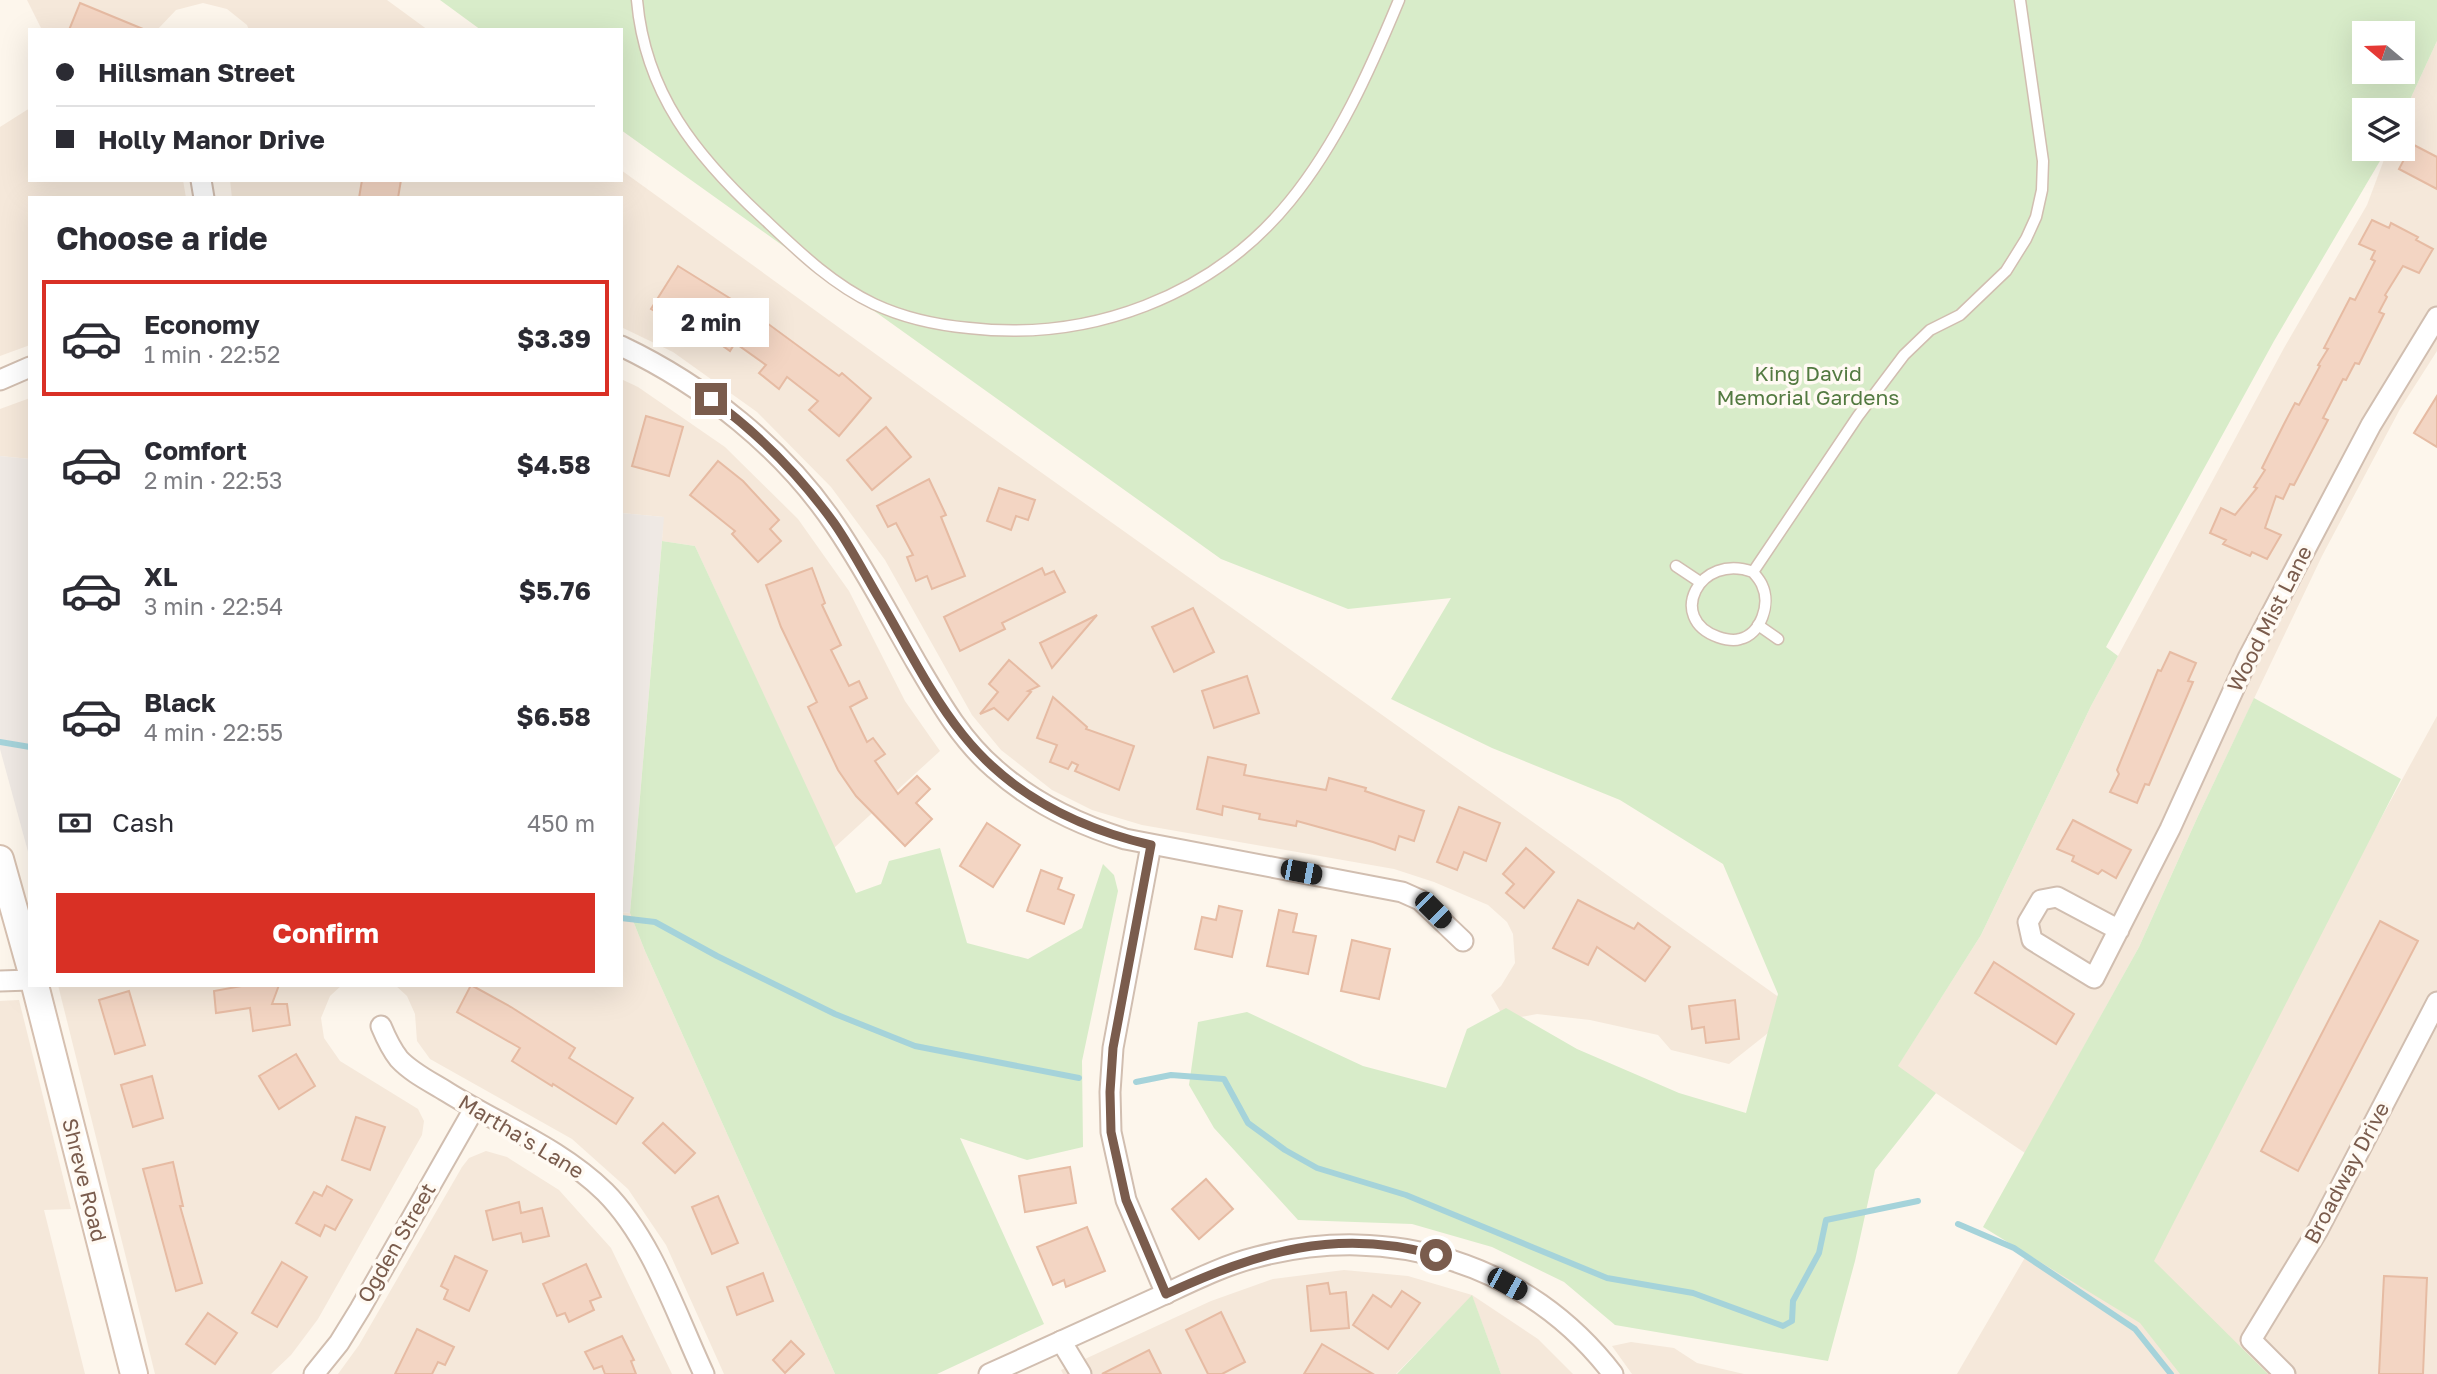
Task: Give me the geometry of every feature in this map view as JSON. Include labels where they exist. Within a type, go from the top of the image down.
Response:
[{"type":"main road","points":[[0,859],[28,959]]},
{"type":"main road","name":"Shreve Road","points":[[36,987],[134,1374]]},
{"type":"street","name":"Wood Mist Lane","points":[[2119,930],[2057,897],[2041,900],[2028,922],[2032,940],[2094,978],[2119,930],[2170,829],[2248,658],[2371,425],[2437,317]]},
{"type":"street","points":[[623,347],[692,386],[730,413],[771,450],[808,490],[849,547],[941,705],[963,736],[993,767],[1022,791],[1053,811],[1091,828],[1151,845],[1402,892],[1420,900],[1463,941]]},
{"type":"street","points":[[0,380],[28,368]]},
{"type":"street","points":[[1151,845],[1113,1048],[1110,1092],[1115,1157],[1126,1200],[1166,1294]]},
{"type":"street","points":[[0,981],[28,980]]},
{"type":"street","name":"Broadway Drive","points":[[2285,1374],[2251,1340],[2318,1230],[2437,1002]]},
{"type":"street","name":"Martha's Lane","points":[[381,1026],[389,1045],[401,1061],[418,1074],[579,1168],[606,1194],[630,1222],[648,1251],[704,1374]]},
{"type":"street","name":"Ogden Street","points":[[314,1374],[339,1343],[360,1309],[474,1109]]},
{"type":"street","points":[[989,1374],[1254,1257],[1299,1247],[1338,1243],[1380,1244],[1421,1251],[1489,1274],[1524,1294],[1586,1343],[1613,1374]]},
{"type":"street","points":[[1061,1341],[1081,1374]]},
{"type":"lane","points":[[637,0],[639,22],[656,81],[685,134],[743,200],[802,255],[839,284],[896,312],[943,325],[1002,332],[1074,327],[1114,318],[1149,306],[1202,279],[1236,255],[1269,224],[1310,174],[1341,124],[1370,67],[1399,0]]},
{"type":"lane","points":[[1753,572],[1858,416],[1904,355],[1930,330],[1960,315],[2006,271],[2026,239],[2036,217],[2042,190],[2043,161],[2020,0]]},
{"type":"lane","points":[[1676,566],[1700,582]]},
{"type":"lane","points":[[1728,568],[1743,568],[1753,572],[1763,587],[1765,606],[1758,625],[1752,633],[1739,640],[1721,639],[1708,633],[1698,622],[1692,608],[1693,594],[1700,582],[1713,572],[1728,568]]},
{"type":"lane","points":[[1758,625],[1778,639]]},
{"type":"shaded area","points":[[27,0],[387,0],[425,28],[248,28],[227,9],[203,3],[176,10],[159,28],[41,28]]},
{"type":"shaded area","points":[[2437,41],[2437,351],[2400,409],[2322,556],[2139,947],[2025,1153],[1897,1067],[1981,935],[2091,706],[2284,348],[2367,205],[2384,161],[2415,161],[2415,98],[2411,98]]},
{"type":"shaded area","points":[[28,109],[28,182],[183,182],[186,196],[28,196],[28,346],[0,356],[0,127]]},
{"type":"shaded area","points":[[623,171],[1797,1010],[1729,1064],[1671,1050],[1658,1035],[1590,1020],[1537,1014],[1505,1020],[1491,995],[1501,986],[1515,963],[1513,934],[1507,922],[1488,905],[1434,882],[1394,869],[1142,825],[1092,810],[1052,790],[1001,750],[972,715],[885,560],[831,487],[757,412],[673,352],[623,328],[623,196],[232,196],[230,182],[623,182]]},
{"type":"shaded area","points":[[623,380],[638,387],[725,447],[798,519],[849,591],[905,701],[940,751],[834,848],[695,546],[662,541],[663,517],[623,513]]},
{"type":"shaded area","points":[[28,399],[28,459],[0,456],[0,409]]},
{"type":"shaded area","points":[[0,456],[28,459],[28,852],[0,749]]},
{"type":"shaded area","points":[[623,513],[664,517],[630,913],[623,912]]},
{"type":"shaded area","points":[[2437,716],[2437,1374],[1957,1374],[2065,1189],[2346,882]]},
{"type":"shaded area","points":[[623,912],[630,913],[835,1374],[724,1374],[666,1245],[628,1189],[572,1139],[430,1059],[417,1041],[415,1014],[407,996],[397,987],[623,987]]},
{"type":"shaded area","points":[[58,987],[340,987],[330,996],[321,1018],[324,1038],[340,1061],[418,1109],[424,1121],[422,1135],[318,1319],[291,1355],[271,1374],[155,1374]]},
{"type":"shaded area","points":[[19,1000],[71,1209],[44,1210],[85,1374],[0,1374],[0,1001]]},
{"type":"shaded area","points":[[486,1151],[507,1157],[559,1190],[611,1248],[672,1374],[338,1374],[359,1345],[462,1167],[469,1158]]},
{"type":"shaded area","points":[[1344,1270],[1408,1276],[1472,1295],[1538,1339],[1573,1374],[1501,1374],[1472,1296],[1396,1374],[1063,1374],[1061,1370],[1211,1301],[1273,1279]]},
{"type":"shaded area","points":[[1631,1342],[1674,1348],[1697,1363],[1744,1374],[1632,1374],[1612,1346]]},
{"type":"green space","name":"King David Memorial Gardens","points":[[440,0],[2437,0],[2437,41],[2411,98],[2352,98],[2352,161],[2380,161],[2274,341],[2106,647],[2118,656],[2091,706],[1981,935],[1898,1066],[1936,1093],[1875,1170],[1855,1261],[1828,1361],[1615,1325],[1564,1282],[1492,1247],[1412,1224],[1298,1220],[1214,1128],[1189,1085],[1198,1022],[1247,1012],[1363,1066],[1446,1088],[1467,1029],[1506,1008],[1577,1049],[1679,1093],[1746,1113],[1778,994],[1723,864],[1620,800],[1492,748],[1391,699],[1451,598],[1348,609],[1221,559],[623,131],[623,28],[478,28]]},
{"type":"green space","points":[[662,541],[695,546],[856,893],[881,884],[889,861],[940,848],[967,943],[1028,959],[1082,928],[1103,864],[1114,875],[1118,891],[1082,1061],[1083,1147],[1027,1160],[960,1138],[1044,1324],[937,1374],[835,1374],[630,913]]},
{"type":"green space","points":[[2254,698],[2401,779],[2154,1261],[2268,1374],[2180,1374],[2140,1323],[1983,1227],[2139,947]]},
{"type":"green space","points":[[1472,1295],[1501,1374],[1397,1374]]},
{"type":"building","points":[[80,3],[141,28],[70,28]]},
{"type":"building","points":[[2415,146],[2437,157],[2437,189],[2399,169],[2403,161],[2415,161]]},
{"type":"building","points":[[362,182],[401,182],[398,196],[359,196]]},
{"type":"building","points":[[2372,220],[2389,228],[2391,223],[2418,237],[2416,240],[2433,249],[2419,273],[2403,266],[2385,295],[2387,297],[2379,312],[2384,314],[2359,364],[2355,363],[2346,380],[2343,379],[2323,418],[2328,420],[2294,485],[2290,484],[2283,499],[2276,496],[2265,528],[2281,535],[2267,559],[2252,552],[2250,556],[2223,544],[2226,540],[2210,533],[2221,508],[2235,515],[2257,488],[2254,487],[2265,470],[2262,468],[2284,424],[2295,403],[2299,405],[2320,366],[2318,365],[2328,349],[2324,348],[2350,298],[2355,300],[2375,261],[2371,259],[2375,251],[2359,244]]},
{"type":"building","points":[[678,266],[737,301],[839,376],[842,373],[871,398],[839,436],[809,410],[818,401],[787,377],[779,389],[759,373],[766,365],[735,343],[730,351],[689,322],[685,329],[651,309]]},
{"type":"building","points":[[2437,396],[2437,447],[2414,433]]},
{"type":"building","points":[[646,416],[683,427],[669,476],[632,466]]},
{"type":"building","points":[[886,427],[911,457],[872,490],[847,460]]},
{"type":"building","points":[[718,461],[743,481],[779,520],[770,529],[781,541],[758,562],[732,534],[735,531],[690,495]]},
{"type":"building","points":[[929,479],[946,515],[941,517],[965,576],[932,589],[927,576],[916,581],[907,557],[913,555],[896,523],[888,527],[877,506]]},
{"type":"building","points":[[999,488],[1035,500],[1028,520],[1016,516],[1011,530],[987,521]]},
{"type":"building","points":[[812,568],[825,603],[822,605],[841,645],[831,650],[849,686],[859,681],[867,698],[850,707],[867,742],[873,738],[885,754],[875,761],[898,794],[917,776],[930,789],[916,803],[932,819],[905,846],[856,796],[838,770],[808,707],[817,702],[781,627],[766,585]]},
{"type":"building","points":[[1042,568],[1045,575],[1054,571],[1065,592],[1002,623],[1005,629],[960,651],[944,617]]},
{"type":"building","points":[[1193,608],[1214,652],[1174,672],[1152,627]]},
{"type":"building","points":[[1097,615],[1052,668],[1040,643]]},
{"type":"building","points":[[2170,652],[2196,663],[2188,681],[2193,682],[2149,785],[2145,784],[2137,803],[2110,792],[2158,670],[2161,671]]},
{"type":"building","points":[[1009,660],[1039,686],[1028,691],[1031,692],[1008,720],[994,708],[980,714],[998,692],[989,684]]},
{"type":"building","points":[[1247,676],[1259,713],[1214,728],[1202,691]]},
{"type":"building","points":[[1053,697],[1087,727],[1086,729],[1134,746],[1119,790],[1075,771],[1078,765],[1072,762],[1068,769],[1050,762],[1057,745],[1037,738]]},
{"type":"building","points":[[1208,757],[1246,765],[1244,775],[1326,790],[1329,778],[1366,788],[1365,791],[1424,811],[1414,841],[1399,836],[1395,850],[1297,821],[1296,826],[1259,819],[1260,814],[1223,806],[1222,815],[1197,809]]},
{"type":"building","points":[[1459,807],[1500,823],[1486,861],[1464,852],[1457,870],[1437,862]]},
{"type":"building","points":[[2073,820],[2131,850],[2116,878],[2102,870],[2098,874],[2072,861],[2074,856],[2057,849]]},
{"type":"building","points":[[987,823],[1020,845],[993,887],[960,866]]},
{"type":"building","points":[[1526,848],[1554,872],[1524,908],[1506,893],[1514,884],[1503,874]]},
{"type":"building","points":[[1041,870],[1062,878],[1058,889],[1074,895],[1064,924],[1027,911]]},
{"type":"building","points":[[1578,900],[1634,929],[1638,923],[1670,947],[1645,981],[1597,947],[1588,965],[1553,948]]},
{"type":"building","points":[[1219,906],[1242,911],[1232,957],[1195,949],[1202,917],[1216,920]]},
{"type":"building","points":[[1279,910],[1297,914],[1293,932],[1316,936],[1308,974],[1267,966]]},
{"type":"building","points":[[2380,921],[2418,941],[2298,1171],[2261,1151]]},
{"type":"building","points":[[1352,940],[1390,949],[1379,999],[1341,991]]},
{"type":"building","points":[[1994,962],[2074,1014],[2056,1044],[1975,993]]},
{"type":"building","points":[[236,987],[278,987],[272,1004],[287,1004],[290,1025],[253,1031],[250,1008],[216,1013],[214,991]]},
{"type":"building","points":[[470,987],[475,987],[575,1048],[569,1058],[633,1098],[616,1124],[512,1061],[520,1048],[457,1012]]},
{"type":"building","points":[[129,991],[145,1045],[115,1054],[99,1000]]},
{"type":"building","points":[[1735,1000],[1739,1039],[1706,1043],[1704,1027],[1692,1029],[1689,1006]]},
{"type":"building","points":[[296,1054],[315,1086],[279,1109],[259,1076]]},
{"type":"building","points":[[152,1076],[163,1118],[133,1127],[121,1085]]},
{"type":"building","points":[[356,1117],[385,1127],[370,1170],[342,1160]]},
{"type":"building","points":[[663,1123],[695,1153],[675,1173],[643,1143]]},
{"type":"building","points":[[173,1162],[183,1206],[180,1206],[202,1283],[176,1291],[143,1169]]},
{"type":"building","points":[[1070,1167],[1076,1203],[1025,1212],[1019,1176]]},
{"type":"building","points":[[1206,1179],[1233,1209],[1199,1239],[1172,1209]]},
{"type":"building","points":[[327,1186],[352,1200],[335,1230],[325,1225],[320,1236],[296,1223],[314,1192],[322,1196]]},
{"type":"building","points":[[718,1196],[738,1243],[712,1254],[692,1207]]},
{"type":"building","points":[[519,1202],[521,1213],[542,1208],[549,1236],[523,1242],[521,1233],[493,1240],[486,1211]]},
{"type":"building","points":[[1087,1227],[1105,1271],[1066,1287],[1064,1280],[1053,1285],[1037,1247]]},
{"type":"building","points":[[455,1256],[487,1271],[469,1311],[444,1299],[448,1290],[441,1286]]},
{"type":"building","points":[[282,1262],[307,1277],[277,1327],[252,1313]]},
{"type":"building","points":[[586,1264],[601,1297],[590,1301],[594,1310],[569,1322],[565,1313],[557,1316],[543,1284]]},
{"type":"building","points":[[763,1273],[773,1301],[737,1315],[727,1287]]},
{"type":"building","points":[[2384,1276],[2427,1278],[2423,1374],[2379,1374]]},
{"type":"building","points":[[1328,1283],[1330,1294],[1346,1292],[1349,1328],[1311,1331],[1307,1286]]},
{"type":"building","points":[[1402,1291],[1420,1303],[1388,1349],[1353,1325],[1373,1295],[1391,1307]]},
{"type":"building","points":[[1221,1312],[1245,1362],[1222,1374],[1208,1374],[1186,1330]]},
{"type":"building","points":[[208,1313],[237,1333],[215,1364],[186,1344]]},
{"type":"building","points":[[417,1329],[454,1347],[445,1365],[438,1362],[432,1374],[395,1374]]},
{"type":"building","points":[[622,1336],[634,1360],[631,1361],[636,1374],[605,1374],[602,1366],[594,1369],[585,1352]]},
{"type":"building","points":[[791,1341],[804,1354],[785,1373],[773,1360]]},
{"type":"building","points":[[1322,1344],[1373,1374],[1304,1374]]},
{"type":"building","points":[[1149,1350],[1161,1374],[1102,1374]]},
{"type":"waterway","points":[[0,742],[28,747]]},
{"type":"waterway","points":[[623,918],[655,922],[835,1014],[915,1046],[1079,1078]]},
{"type":"waterway","points":[[1136,1082],[1171,1075],[1224,1079],[1248,1123],[1285,1150],[1317,1168],[1406,1195],[1607,1278],[1693,1293],[1783,1326],[1792,1321],[1793,1301],[1819,1253],[1826,1220],[1918,1201]]},
{"type":"waterway","points":[[1958,1224],[2014,1248],[2135,1329],[2171,1374]]},
{"type":"route","points":[[711,399],[771,450],[834,523],[941,705],[963,736],[993,767],[1022,791],[1053,811],[1091,828],[1151,845],[1113,1048],[1111,1132],[1126,1200],[1166,1294],[1254,1257],[1299,1247],[1338,1243],[1380,1244],[1436,1255]]}]
